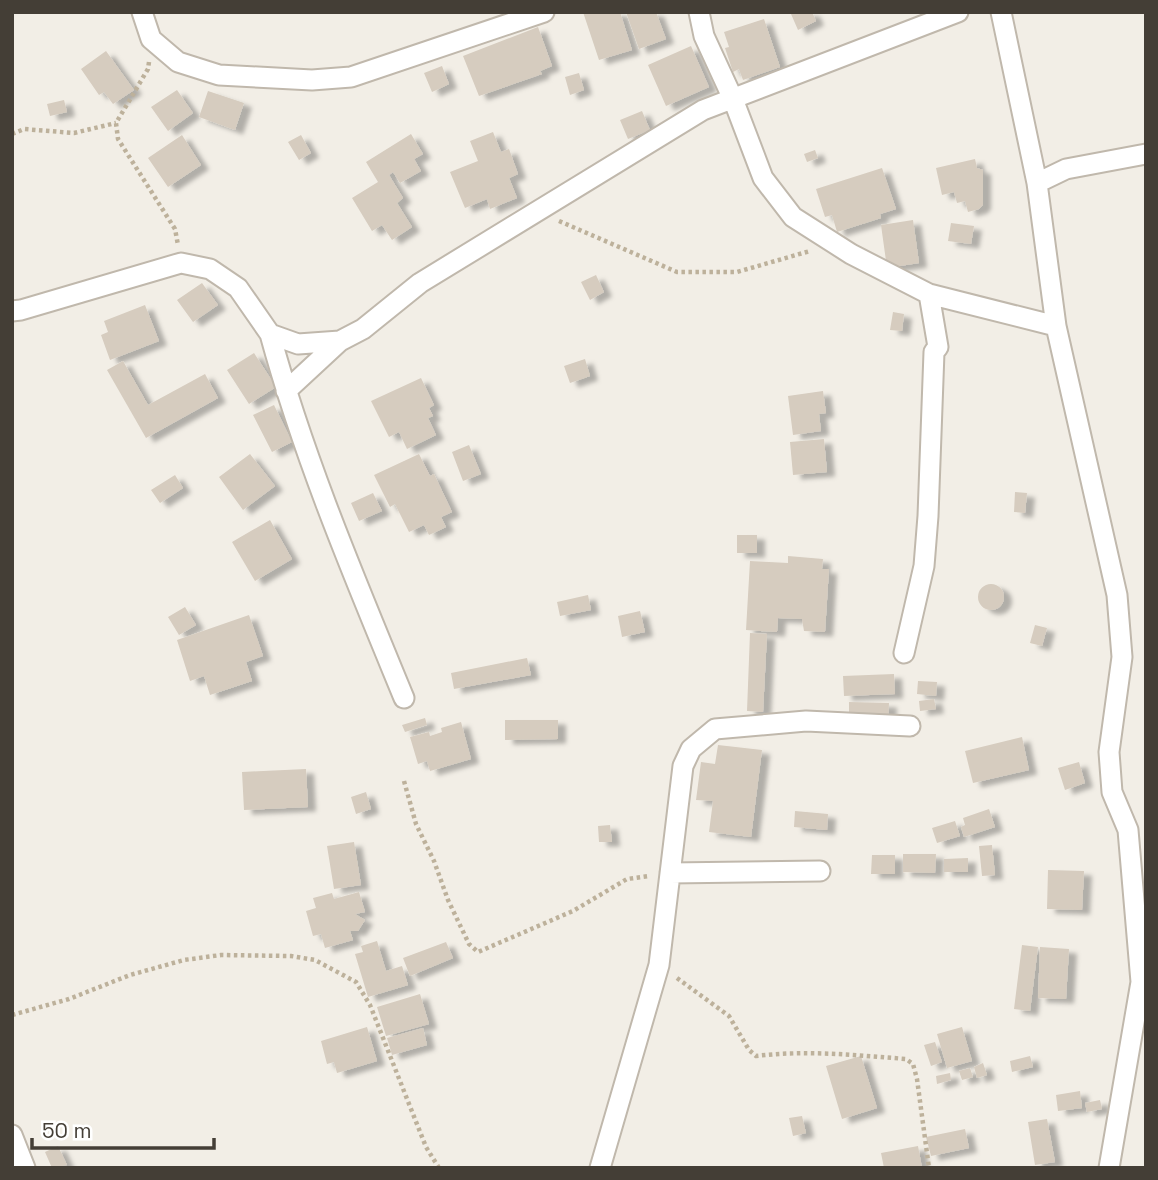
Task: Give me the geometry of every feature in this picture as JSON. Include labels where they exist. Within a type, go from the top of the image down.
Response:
[{"type":"street","points":[[142,12],[151,39],[178,62],[219,75],[325,79],[351,77],[544,12]]},
{"type":"street","points":[[699,12],[704,36],[733,99],[763,178],[793,217],[835,244],[929,294],[1056,326]]},
{"type":"street","points":[[286,391],[340,341],[363,329],[420,283],[703,110],[958,12]]},
{"type":"street","points":[[1000,12],[1037,183],[1056,326],[1117,595],[1122,657],[1109,752],[1112,792],[1137,834],[1141,982],[1109,1168]]},
{"type":"street","points":[[1037,183],[1066,169],[1146,154]]},
{"type":"street","points":[[12,311],[181,263],[210,269],[238,288],[270,334],[286,391],[340,542],[404,698]]},
{"type":"street","points":[[904,653],[924,566],[928,516],[934,352],[938,347],[929,294]]},
{"type":"street","points":[[270,334],[298,344],[340,341]]},
{"type":"street","points":[[600,1168],[659,965],[683,766],[691,749],[715,729],[806,721],[910,726]]},
{"type":"street","points":[[670,873],[820,871]]},
{"type":"street","points":[[12,1135],[25,1168]]},
{"type":"path","points":[[151,39],[148,69],[117,123],[118,139],[175,229],[181,263]]},
{"type":"path","points":[[12,134],[24,129],[74,133],[117,123]]},
{"type":"path","points":[[536,210],[677,272],[737,272],[835,244]]},
{"type":"path","points":[[404,781],[416,824],[434,861],[448,900],[468,944],[478,952],[573,911],[627,879],[670,873]]},
{"type":"path","points":[[12,1015],[69,999],[130,975],[184,960],[221,956],[291,956],[315,960],[356,982],[370,1006],[426,1147],[439,1168]]},
{"type":"path","points":[[659,965],[729,1016],[748,1050],[756,1056],[788,1052],[832,1053],[906,1059],[913,1064],[929,1168]]},
{"type":"building","points":[[583,12],[620,12],[632,50],[599,60]]},
{"type":"building","points":[[626,12],[656,12],[666,39],[639,49]]},
{"type":"building","points":[[812,12],[816,21],[798,30],[791,14]]},
{"type":"building","points":[[764,19],[780,67],[743,80],[739,69],[733,72],[725,48],[729,47],[724,32]]},
{"type":"building","points":[[538,27],[552,66],[540,71],[542,74],[479,96],[463,56]]},
{"type":"building","points":[[691,46],[709,87],[666,106],[648,65]]},
{"type":"building","points":[[106,51],[134,90],[113,104],[104,92],[99,95],[81,69]]},
{"type":"building","points":[[442,66],[449,84],[432,92],[424,73]]},
{"type":"building","points":[[579,73],[584,90],[570,95],[565,77]]},
{"type":"building","points":[[177,90],[193,113],[168,131],[151,107]]},
{"type":"building","points":[[208,91],[244,103],[235,130],[199,117]]},
{"type":"building","points":[[64,100],[67,112],[50,116],[47,104]]},
{"type":"building","points":[[642,111],[650,130],[628,139],[620,120]]},
{"type":"building","points":[[493,132],[501,152],[509,149],[518,174],[509,178],[517,198],[490,209],[487,199],[465,208],[450,172],[478,161],[470,141]]},
{"type":"building","points":[[411,134],[423,154],[414,159],[421,171],[400,183],[393,172],[389,175],[403,198],[397,203],[412,227],[392,240],[382,225],[372,231],[352,198],[378,182],[366,162]]},
{"type":"building","points":[[182,135],[201,165],[168,187],[148,158]]},
{"type":"building","points":[[301,135],[311,153],[299,160],[288,142]]},
{"type":"building","points":[[815,150],[818,158],[807,162],[804,154]]},
{"type":"building","points":[[975,159],[977,168],[983,170],[983,205],[968,212],[965,201],[957,203],[954,192],[942,195],[936,168]]},
{"type":"building","points":[[882,168],[896,209],[880,214],[881,218],[837,232],[832,215],[825,217],[816,189]]},
{"type":"building","points":[[913,220],[919,263],[887,268],[881,225]]},
{"type":"building","points":[[951,223],[974,226],[971,244],[948,241]]},
{"type":"building","points":[[596,275],[604,292],[590,300],[581,282]]},
{"type":"building","points":[[202,283],[218,305],[193,322],[177,300]]},
{"type":"building","points":[[145,305],[159,341],[110,360],[101,335],[108,332],[104,321]]},
{"type":"building","points":[[893,312],[904,314],[902,331],[890,330]]},
{"type":"building","points":[[254,353],[276,387],[249,404],[227,370]]},
{"type":"building","points":[[585,359],[590,376],[570,383],[564,366]]},
{"type":"building","points":[[123,361],[148,405],[205,374],[218,398],[146,438],[107,370]]},
{"type":"building","points":[[421,378],[434,405],[429,408],[433,416],[428,418],[436,435],[407,449],[399,432],[389,437],[371,401]]},
{"type":"building","points":[[823,391],[826,413],[819,414],[821,431],[793,435],[788,396]]},
{"type":"building","points":[[274,405],[292,442],[272,452],[253,415]]},
{"type":"building","points":[[824,439],[827,472],[793,475],[790,442]]},
{"type":"building","points":[[469,445],[481,474],[463,481],[452,452]]},
{"type":"building","points":[[250,454],[275,486],[243,510],[219,477]]},
{"type":"building","points":[[419,454],[430,476],[434,474],[452,512],[441,517],[446,527],[429,535],[424,525],[409,532],[395,504],[390,507],[374,475]]},
{"type":"building","points":[[175,475],[183,488],[160,503],[151,490]]},
{"type":"building","points":[[1015,492],[1027,493],[1025,513],[1014,512]]},
{"type":"building","points":[[373,493],[382,511],[359,521],[351,503]]},
{"type":"building","points":[[270,520],[292,559],[255,581],[232,542]]},
{"type":"building","points":[[737,535],[757,535],[757,553],[737,553]]},
{"type":"building","points":[[788,556],[823,559],[822,569],[829,569],[825,632],[804,631],[802,619],[778,618],[777,632],[746,630],[750,561],[788,563]]},
{"type":"building","points":[[991,584],[1000,588],[1004,597],[1000,606],[991,610],[982,606],[978,597],[982,588]]},
{"type":"building","points":[[588,595],[591,610],[560,616],[557,602]]},
{"type":"building","points":[[185,607],[196,625],[179,635],[168,617]]},
{"type":"building","points":[[640,611],[645,632],[622,637],[618,616]]},
{"type":"building","points":[[249,615],[263,656],[246,662],[252,681],[210,695],[204,676],[190,681],[177,640]]},
{"type":"building","points":[[1035,625],[1047,628],[1042,646],[1030,643]]},
{"type":"building","points":[[750,633],[767,634],[763,712],[747,711]]},
{"type":"building","points":[[527,658],[531,675],[454,689],[451,673]]},
{"type":"building","points":[[894,674],[895,694],[844,696],[843,676]]},
{"type":"building","points":[[918,681],[937,682],[936,696],[917,694]]},
{"type":"building","points":[[934,699],[936,709],[920,711],[919,701]]},
{"type":"building","points":[[849,702],[889,703],[888,721],[849,720]]},
{"type":"building","points":[[425,718],[427,725],[405,732],[402,725]]},
{"type":"building","points":[[505,720],[558,720],[558,739],[505,740]]},
{"type":"building","points":[[461,722],[471,759],[430,771],[427,761],[418,764],[410,737],[429,732],[430,736],[442,732],[441,728]]},
{"type":"building","points":[[1022,737],[1029,770],[973,783],[965,751]]},
{"type":"building","points":[[718,745],[762,750],[751,837],[709,832],[713,801],[696,800],[701,762],[715,764]]},
{"type":"building","points":[[1079,762],[1085,783],[1065,790],[1058,768]]},
{"type":"building","points":[[306,769],[308,807],[244,810],[242,772]]},
{"type":"building","points":[[366,792],[371,809],[356,814],[351,797]]},
{"type":"building","points":[[989,809],[995,827],[964,837],[961,827],[965,825],[963,818]]},
{"type":"building","points":[[795,811],[828,814],[827,830],[794,827]]},
{"type":"building","points":[[955,821],[960,836],[937,843],[932,828]]},
{"type":"building","points":[[610,825],[612,842],[599,842],[598,826]]},
{"type":"building","points":[[354,842],[361,885],[334,889],[327,846]]},
{"type":"building","points":[[992,845],[995,875],[982,876],[979,846]]},
{"type":"building","points":[[903,854],[936,854],[935,873],[903,872]]},
{"type":"building","points":[[872,855],[895,855],[895,874],[871,874]]},
{"type":"building","points":[[968,858],[968,872],[944,872],[944,859]]},
{"type":"building","points":[[1048,870],[1084,871],[1082,910],[1047,909]]},
{"type":"building","points":[[359,892],[365,912],[355,914],[365,920],[358,931],[350,931],[353,940],[325,948],[321,934],[313,936],[306,911],[316,908],[313,898],[332,893],[334,899]]},
{"type":"building","points":[[377,941],[386,971],[402,966],[408,985],[368,997],[355,954],[363,952],[361,946]]},
{"type":"building","points":[[446,942],[453,958],[410,976],[403,958]]},
{"type":"building","points":[[1022,945],[1038,947],[1030,1011],[1014,1009]]},
{"type":"building","points":[[1040,947],[1069,949],[1066,999],[1038,998]]},
{"type":"building","points":[[420,994],[429,1024],[386,1036],[377,1007]]},
{"type":"building","points":[[367,1027],[377,1061],[337,1073],[334,1062],[327,1064],[321,1041]]},
{"type":"building","points":[[962,1027],[972,1061],[947,1068],[937,1034]]},
{"type":"building","points":[[423,1028],[427,1045],[392,1055],[387,1038]]},
{"type":"building","points":[[935,1042],[942,1062],[931,1066],[924,1045]]},
{"type":"building","points":[[861,1056],[877,1108],[842,1119],[826,1066]]},
{"type":"building","points":[[1030,1056],[1033,1067],[1012,1072],[1010,1061]]},
{"type":"building","points":[[983,1063],[987,1075],[977,1078],[974,1067]]},
{"type":"building","points":[[970,1068],[973,1077],[962,1080],[959,1071]]},
{"type":"building","points":[[950,1073],[951,1080],[937,1084],[936,1076]]},
{"type":"building","points":[[1080,1091],[1082,1108],[1058,1111],[1056,1095]]},
{"type":"building","points":[[1100,1100],[1102,1109],[1087,1112],[1085,1103]]},
{"type":"building","points":[[802,1116],[806,1133],[793,1136],[789,1118]]},
{"type":"building","points":[[1047,1119],[1055,1162],[1035,1165],[1028,1122]]},
{"type":"building","points":[[965,1129],[969,1148],[931,1156],[926,1137]]},
{"type":"building","points":[[58,1146],[67,1165],[52,1168],[45,1152]]},
{"type":"building","points":[[918,1146],[922,1168],[884,1168],[881,1153]]}]
